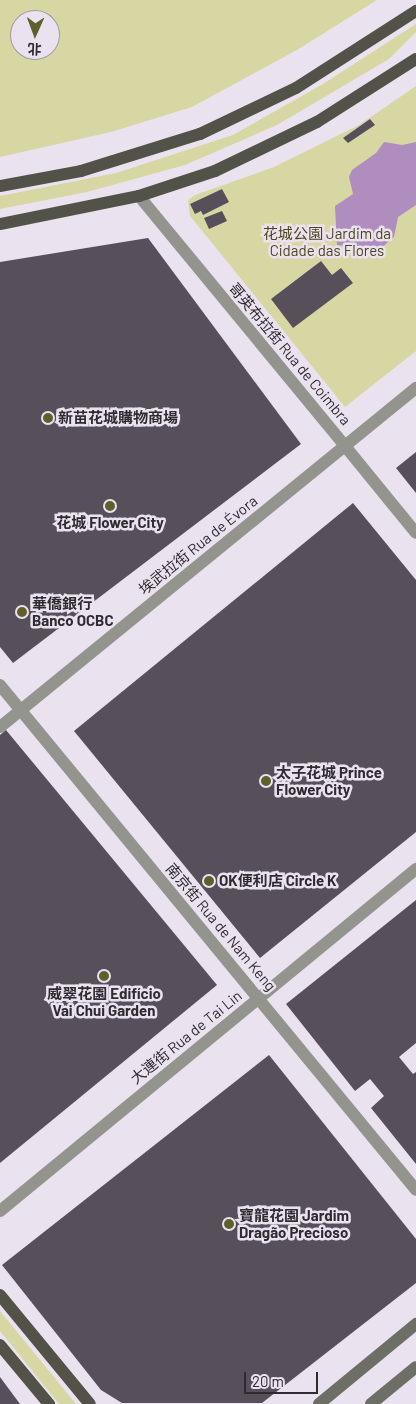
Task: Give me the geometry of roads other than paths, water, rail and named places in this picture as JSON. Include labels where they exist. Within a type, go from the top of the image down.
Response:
[{"type":"main road","points":[[0,186],[81,171],[200,134],[296,88],[416,11]]},
{"type":"main road","points":[[0,224],[139,196],[254,154],[317,122],[416,59]]},
{"type":"main road","points":[[0,1295],[90,1404]]},
{"type":"main road","points":[[319,1404],[416,1324]]},
{"type":"main road","points":[[0,1345],[49,1404]]},
{"type":"main road","points":[[370,1404],[416,1367]]},
{"type":"street","name":"哥英布拉街 Rua de Coimbra","points":[[139,196],[416,532]]},
{"type":"street","name":"埃武拉街 Rua de Évora","points":[[0,727],[416,388]]},
{"type":"street","name":"南京街 Rua de Nam Keng","points":[[0,685],[416,1190]]},
{"type":"street","name":"大連街 Rua de Tai Lin","points":[[0,1211],[416,869]]},
{"type":"place","name":"新苗花城購物商場","points":[[48,418]]},
{"type":"place","name":"花城 Flower City","points":[[110,506]]},
{"type":"place","name":"華僑銀行 Banco OCBC","points":[[22,612]]},
{"type":"place","name":"太子花城 Prince Flower City","points":[[266,781]]},
{"type":"place","name":"OK便利店 Circle K","points":[[209,881]]},
{"type":"place","name":"威翠花園 Edifício Vai Chui Garden","points":[[104,976]]},
{"type":"place","name":"寶龍花園 Jardim Dragão Precioso","points":[[229,1224]]},
{"type":"park label","name":"花城公園 Jardim da Cidade das Flores","points":[[327,242]]}]
